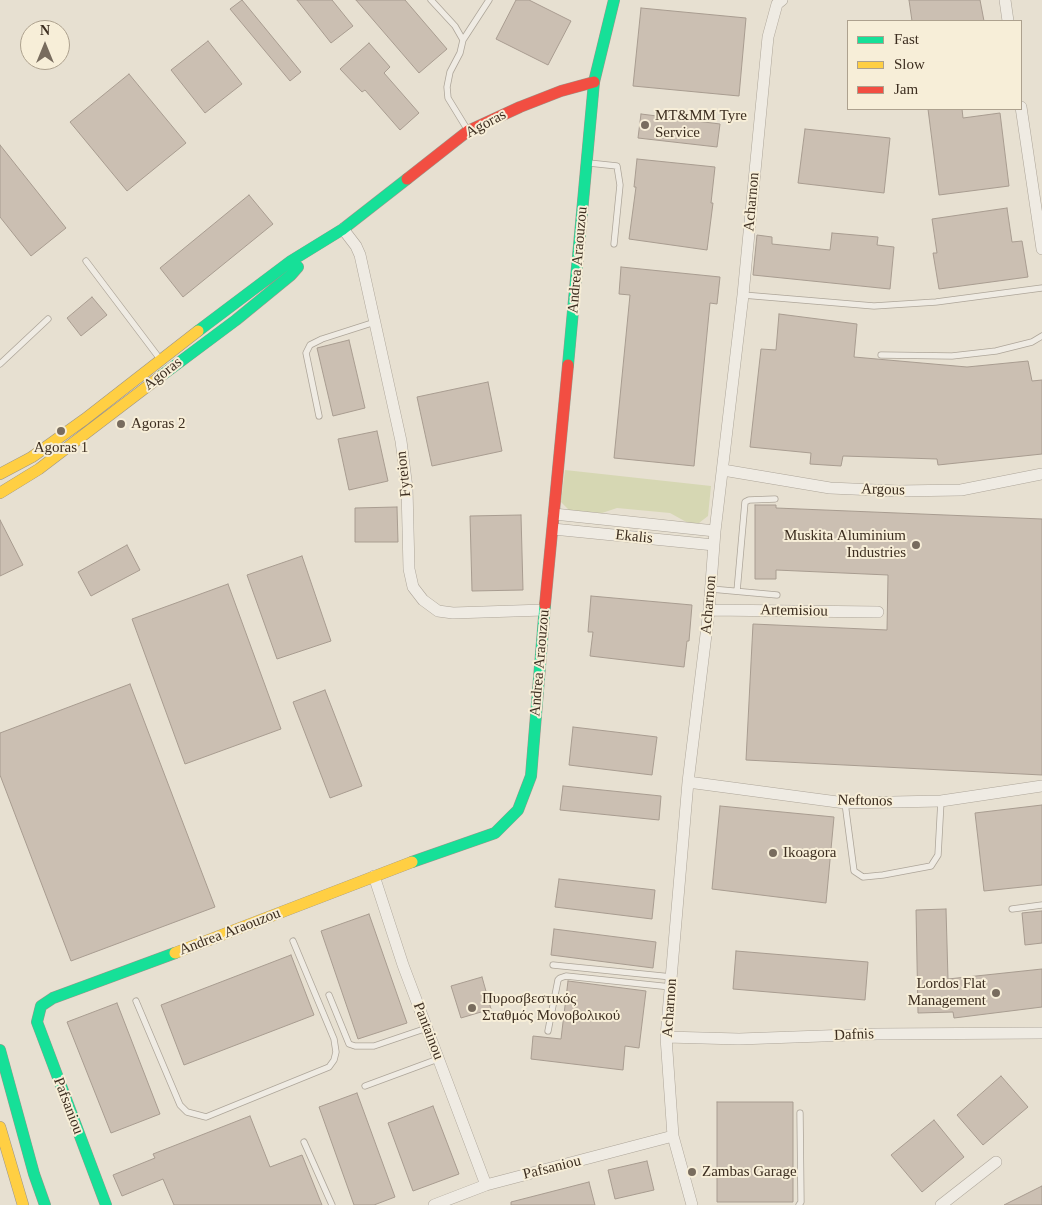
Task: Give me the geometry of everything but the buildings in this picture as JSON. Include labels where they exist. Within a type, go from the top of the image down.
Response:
[{"type":"street","name":"Andrea Araouzou","points":[[41,1006],[53,998],[132,970],[374,876],[495,833],[518,810],[531,776],[544,610],[594,82],[614,0]]},
{"type":"street","points":[[1005,0],[1008,20]]},
{"type":"street","name":"Acharnon","points":[[692,1205],[673,1136],[666,1037],[688,782],[709,610],[715,530],[743,295],[768,37],[780,2]]},
{"type":"street","name":"Agoras","points":[[0,474],[32,457],[86,419],[291,261],[343,229],[468,131],[520,106],[561,91],[594,82]]},
{"type":"street","points":[[1021,110],[1042,249]]},
{"type":"street","name":"Fyteion","points":[[343,229],[356,246],[360,255],[401,441],[407,488],[409,569],[413,587],[423,600],[438,611],[453,613],[544,610]]},
{"type":"street","name":"Agoras","points":[[0,493],[39,469],[236,320],[291,275],[318,245]]},
{"type":"street","name":"Argous","points":[[723,470],[830,488],[898,491],[961,490],[1042,474]]},
{"type":"street","points":[[554,514],[715,530]]},
{"type":"street","name":"Ekalis","points":[[553,529],[714,545]]},
{"type":"street","name":"Artemisiou","points":[[709,610],[878,612]]},
{"type":"street","name":"Neftonos","points":[[688,782],[845,803],[941,801],[1042,786]]},
{"type":"street","name":"Pantainou","points":[[374,876],[403,965],[486,1185]]},
{"type":"street","name":"Pafsaniou","points":[[41,1006],[37,1022],[106,1205]]},
{"type":"street","name":"Dafnis","points":[[666,1037],[739,1039],[877,1034],[1042,1033]]},
{"type":"street","points":[[0,1050],[34,1174],[45,1205]]},
{"type":"street","points":[[0,1127],[23,1205]]},
{"type":"street","name":"Pafsaniou","points":[[434,1205],[486,1185],[673,1136]]},
{"type":"street","points":[[941,1205],[996,1162]]},
{"type":"lane","points":[[431,0],[455,26],[463,40]]},
{"type":"lane","points":[[468,131],[448,98],[447,87],[450,72],[460,53],[463,40],[489,0]]},
{"type":"lane","points":[[587,163],[617,166],[620,185],[614,244]]},
{"type":"lane","points":[[86,261],[161,360]]},
{"type":"lane","points":[[743,295],[874,306],[936,302],[1042,288]]},
{"type":"lane","points":[[0,364],[48,319]]},
{"type":"lane","points":[[319,416],[306,353],[310,345],[322,339],[375,322]]},
{"type":"lane","points":[[881,355],[961,355],[996,351],[1032,342],[1042,336]]},
{"type":"lane","points":[[737,591],[745,502],[749,500],[775,499]]},
{"type":"lane","points":[[711,589],[777,594]]},
{"type":"lane","points":[[845,803],[854,872],[863,877],[931,866],[938,856],[941,801]]},
{"type":"lane","points":[[1012,909],[1042,906]]},
{"type":"lane","points":[[136,1001],[180,1105],[187,1112],[196,1116],[206,1116],[329,1067],[334,1060],[336,1052],[334,1038],[293,941]]},
{"type":"lane","points":[[553,965],[671,982]]},
{"type":"lane","points":[[548,1032],[558,980],[560,978],[566,976],[671,982]]},
{"type":"lane","points":[[329,995],[349,1044],[355,1046],[374,1046],[427,1028]]},
{"type":"lane","points":[[366,1086],[438,1059]]},
{"type":"lane","points":[[799,1205],[800,1113]]},
{"type":"lane","points":[[304,1142],[332,1205]]},
{"type":"green space","points":[[565,470],[711,486],[708,516],[699,523],[690,524],[670,513],[617,508],[602,513],[570,511],[561,502]]},
{"type":"traffic: fast","points":[[568,365],[594,82],[614,0]]},
{"type":"traffic: fast","points":[[198,331],[291,261],[343,229],[407,179]]},
{"type":"traffic: fast","points":[[161,376],[236,320],[291,275],[298,267]]},
{"type":"traffic: fast","points":[[412,862],[495,833],[518,810],[531,776],[545,605]]},
{"type":"traffic: fast","points":[[106,1205],[37,1022],[41,1006],[53,998],[175,953]]},
{"type":"traffic: fast","points":[[0,1050],[34,1174],[45,1205]]},
{"type":"traffic: slow","points":[[0,474],[32,457],[85,419],[198,331]]},
{"type":"traffic: slow","points":[[0,493],[39,469],[161,376]]},
{"type":"traffic: slow","points":[[175,953],[412,862]]},
{"type":"traffic: slow","points":[[0,1127],[23,1205]]},
{"type":"traffic: jam","points":[[407,179],[468,131],[520,107],[561,91],[594,82]]},
{"type":"traffic: jam","points":[[545,605],[568,365]]},
{"type":"place","name":"MT&MM Tyre Service","points":[[645,125]]},
{"type":"place","name":"Agoras 2","points":[[121,424]]},
{"type":"place","name":"Agoras 1","points":[[61,431]]},
{"type":"place","name":"Muskita Aluminium Industries","points":[[916,545]]},
{"type":"place","name":"Ikoagora","points":[[773,853]]},
{"type":"place","name":"Lordos Flat Management","points":[[996,993]]},
{"type":"place","name":"Πυροσβεστικός Σταθμός Μονοβολικού","points":[[472,1008]]},
{"type":"place","name":"Zambas Garage","points":[[692,1172]]}]
